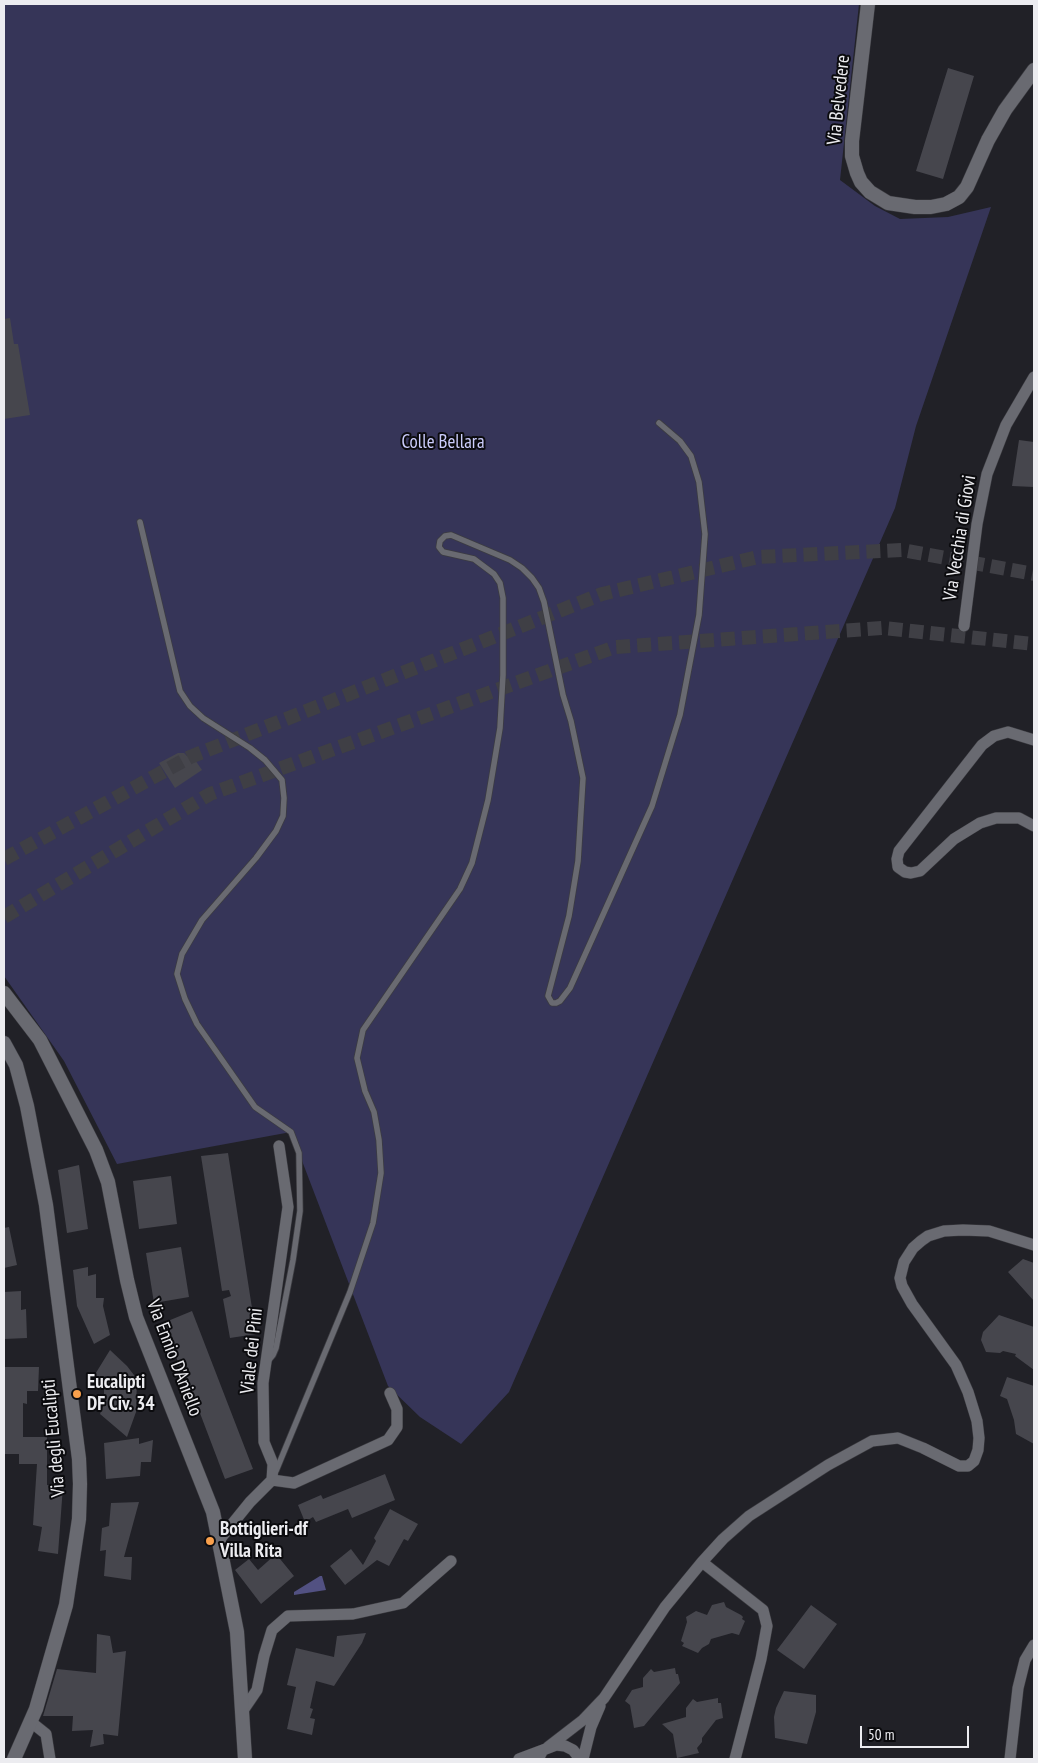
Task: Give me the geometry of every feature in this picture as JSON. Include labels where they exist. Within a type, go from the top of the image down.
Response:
[{"type":"street","name":"Via Belvedere","points":[[868,4],[852,141],[852,156],[856,173],[861,182],[870,192],[888,203],[915,207],[931,206],[946,204],[959,197],[967,186],[988,140],[1005,110],[1034,70]]},
{"type":"street","name":"Via Vecchia di Giovi","points":[[964,626],[987,474],[1006,425],[1034,377]]},
{"type":"street","points":[[1034,740],[1008,732],[994,736],[982,744],[899,851],[898,867],[905,872],[920,871],[954,839],[980,824],[996,818],[1019,818],[1034,826]]},
{"type":"street","name":"Via Ennio D'Aniello","points":[[4,993],[40,1040],[96,1150],[108,1182],[136,1317],[202,1480],[213,1512],[220,1539],[237,1632],[244,1759]]},
{"type":"street","name":"Via degli Eucalipti","points":[[4,1043],[16,1066],[27,1106],[46,1205],[79,1459],[80,1484],[79,1519],[66,1605],[51,1659],[30,1722],[14,1759]]},
{"type":"street","name":"Viale dei Pini","points":[[272,1480],[273,1464],[264,1442],[263,1382],[288,1207],[280,1146]]},
{"type":"street","points":[[519,1759],[543,1752],[556,1745],[565,1746],[582,1759],[591,1727],[604,1698],[665,1607],[723,1539],[749,1516],[828,1465],[872,1441],[898,1438],[923,1448],[958,1466],[968,1466],[974,1460],[978,1450],[979,1438],[975,1414],[956,1365],[912,1304],[902,1286],[900,1278],[904,1262],[913,1248],[921,1241],[928,1236],[944,1231],[988,1232],[1034,1245]]},
{"type":"street","points":[[220,1539],[250,1502],[272,1480],[294,1483],[391,1443],[397,1427],[397,1409],[390,1393]]},
{"type":"street","points":[[242,1712],[257,1690],[272,1630],[288,1616],[353,1614],[403,1603],[452,1562]]},
{"type":"street","points":[[702,1562],[763,1610],[767,1626],[761,1659],[735,1759]]},
{"type":"street","points":[[1010,1759],[1018,1688],[1025,1660],[1034,1644]]},
{"type":"street","points":[[543,1752],[583,1720],[604,1698]]},
{"type":"street","points":[[30,1722],[46,1734],[50,1759]]},
{"type":"lane","points":[[272,1480],[350,1292],[373,1223],[382,1173],[374,1112],[365,1091],[357,1058],[363,1030],[460,889],[472,864],[488,800],[500,728],[503,675],[503,598],[500,583],[494,574],[474,559],[443,552],[439,547],[440,542],[445,536],[451,535],[510,560],[532,578],[539,588],[544,602],[582,778],[578,861],[569,916],[548,996],[552,1003],[556,1003],[560,1001],[570,988],[652,806],[680,715],[700,615],[705,534],[699,482],[691,456],[680,441],[659,423]]},
{"type":"lane","points":[[140,522],[180,692],[190,706],[203,718],[250,748],[265,760],[282,780],[283,816],[276,831],[256,858],[202,920],[182,954],[177,974],[185,999],[197,1024],[255,1107],[291,1132],[299,1153],[300,1211],[293,1260],[276,1348],[266,1363]]},
{"type":"green space","name":"Colle Bellara","points":[[4,4],[859,4],[840,180],[875,206],[900,219],[948,217],[991,207],[916,426],[895,508],[509,1392],[461,1444],[420,1417],[388,1386],[291,1132],[117,1164],[64,1061],[4,976]]},
{"type":"shaded area","points":[[322,1576],[326,1590],[294,1595],[294,1592]]},
{"type":"building","points":[[948,68],[974,76],[943,179],[916,171]]},
{"type":"building","points":[[10,318],[14,344],[18,344],[30,415],[4,419],[4,319]]},
{"type":"building","points":[[1019,440],[1034,442],[1034,487],[1012,486]]},
{"type":"building","points":[[178,753],[184,753],[187,756],[191,754],[202,770],[175,788],[159,763]]},
{"type":"building","points":[[228,1153],[256,1334],[230,1338],[223,1299],[231,1296],[229,1290],[222,1291],[201,1156]]},
{"type":"building","points":[[79,1165],[88,1229],[67,1233],[58,1170]]},
{"type":"building","points":[[171,1176],[177,1224],[139,1229],[133,1181]]},
{"type":"building","points":[[9,1227],[17,1265],[4,1268],[4,1228]]},
{"type":"building","points":[[181,1247],[189,1297],[154,1303],[146,1253]]},
{"type":"building","points":[[1023,1259],[1034,1263],[1034,1301],[1008,1272]]},
{"type":"building","points":[[88,1267],[88,1276],[96,1274],[96,1298],[104,1298],[103,1306],[110,1335],[94,1344],[77,1306],[73,1270]]},
{"type":"building","points":[[21,1291],[21,1310],[26,1309],[27,1338],[4,1339],[4,1292]]},
{"type":"building","points":[[192,1311],[253,1469],[225,1479],[187,1379],[185,1380],[163,1323]]},
{"type":"building","points":[[999,1315],[1034,1327],[1034,1370],[1015,1356],[1016,1354],[1003,1351],[1000,1353],[986,1352],[981,1340],[983,1332]]},
{"type":"building","points":[[110,1350],[127,1366],[137,1379],[136,1412],[127,1437],[100,1414],[104,1404],[104,1389],[94,1376]]},
{"type":"building","points":[[4,1367],[39,1367],[38,1391],[27,1391],[27,1404],[23,1403],[23,1437],[47,1437],[47,1485],[63,1486],[58,1554],[38,1551],[42,1527],[33,1525],[37,1464],[19,1464],[19,1454],[4,1454]]},
{"type":"building","points":[[1007,1377],[1034,1386],[1034,1444],[1016,1434],[1014,1420],[1007,1399],[1000,1396]]},
{"type":"building","points":[[139,1438],[139,1444],[153,1440],[151,1462],[141,1462],[140,1476],[106,1479],[104,1443]]},
{"type":"building","points":[[385,1474],[395,1500],[352,1518],[348,1509],[316,1522],[313,1517],[305,1522],[298,1505],[321,1495],[323,1499]]},
{"type":"building","points":[[139,1502],[124,1557],[132,1557],[131,1580],[104,1576],[106,1550],[100,1551],[102,1528],[109,1526],[111,1503]]},
{"type":"building","points":[[390,1509],[418,1524],[408,1541],[404,1539],[389,1566],[377,1560],[345,1585],[330,1566],[351,1549],[363,1565],[376,1541],[374,1538]]},
{"type":"building","points":[[276,1554],[294,1576],[261,1604],[235,1570],[249,1559],[258,1570]]},
{"type":"building","points":[[724,1602],[726,1607],[741,1615],[745,1621],[739,1635],[732,1633],[711,1639],[709,1644],[698,1653],[682,1646],[684,1643],[681,1641],[687,1622],[686,1617],[696,1611],[707,1615],[712,1605]]},
{"type":"building","points":[[811,1605],[837,1624],[804,1669],[777,1650]]},
{"type":"building","points":[[366,1633],[362,1643],[334,1686],[316,1681],[310,1708],[313,1709],[310,1718],[315,1719],[312,1735],[287,1729],[296,1687],[287,1685],[296,1648],[334,1657],[337,1636]]},
{"type":"building","points":[[97,1634],[110,1636],[113,1653],[126,1651],[118,1736],[103,1734],[104,1744],[90,1747],[93,1730],[72,1731],[73,1716],[43,1716],[57,1669],[96,1673]]},
{"type":"building","points":[[675,1668],[680,1683],[644,1726],[634,1728],[630,1705],[625,1701],[632,1690],[643,1687],[643,1678],[651,1669],[654,1672]]},
{"type":"building","points":[[784,1691],[816,1695],[816,1712],[807,1744],[775,1738],[774,1717]]},
{"type":"building","points":[[718,1698],[718,1703],[721,1703],[723,1718],[716,1720],[702,1738],[702,1742],[697,1748],[699,1753],[677,1758],[673,1734],[662,1724],[686,1717],[686,1708],[693,1699],[697,1702]]},
{"type":"tunnel","points":[[4,859],[190,757],[602,594],[758,557],[902,550],[1034,574]]},
{"type":"tunnel","points":[[4,917],[210,794],[615,647],[883,628],[1034,644]]},
{"type":"place","name":"Eucalipti DF Civ. 34","points":[[77,1394]]},
{"type":"place","name":"Bottiglieri-df Villa Rita","points":[[210,1541]]}]
